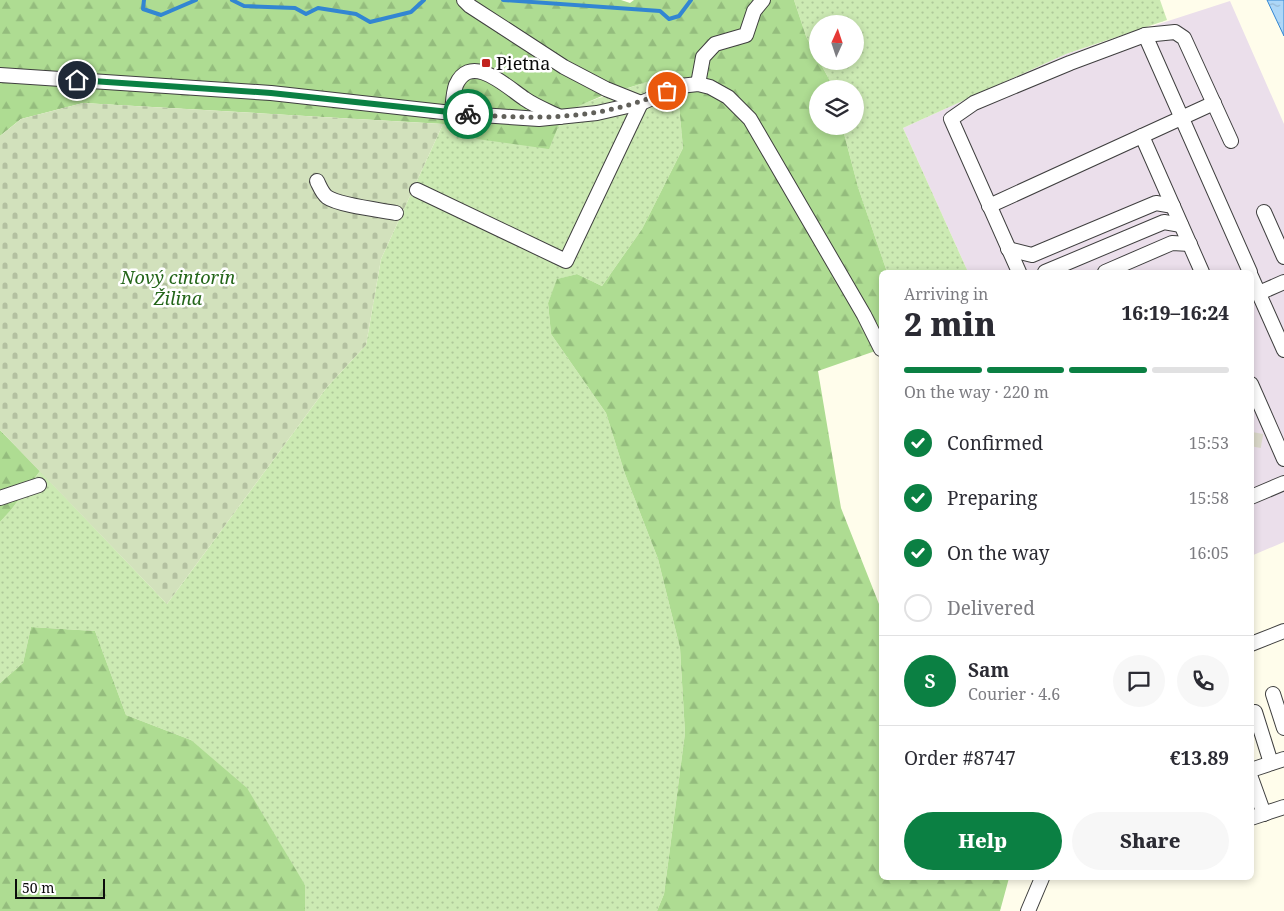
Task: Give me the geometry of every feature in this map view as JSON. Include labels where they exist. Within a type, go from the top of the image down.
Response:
[{"type":"street","points":[[464,0],[470,6],[564,67],[606,89],[641,103]]},
{"type":"street","points":[[698,84],[703,56],[715,44],[746,35],[754,11],[762,0]]},
{"type":"street","points":[[1018,270],[951,118],[974,103],[1070,63],[1145,35],[1175,32],[1184,38],[1231,141]]},
{"type":"street","points":[[1145,35],[1249,270]]},
{"type":"street","points":[[452,113],[456,85],[465,74],[478,71],[488,74],[526,100],[560,117]]},
{"type":"street","points":[[0,75],[271,93],[452,113],[519,118],[560,117],[598,113],[641,103],[680,86],[698,84],[710,87],[728,97],[750,119],[879,345]]},
{"type":"street","points":[[418,190],[566,261],[641,103]]},
{"type":"street","points":[[990,206],[1214,103]]},
{"type":"street","points":[[1142,136],[1201,270]]},
{"type":"street","points":[[317,181],[321,191],[329,198],[396,213]]},
{"type":"street","points":[[1008,249],[1032,255],[1156,203],[1172,206]]},
{"type":"street","points":[[1264,212],[1284,257]]},
{"type":"street","points":[[1050,270],[1164,222],[1181,225]]},
{"type":"street","points":[[1110,270],[1172,242],[1190,244]]},
{"type":"street","points":[[1259,294],[1284,282]]},
{"type":"street","points":[[1254,283],[1284,350]]},
{"type":"street","points":[[1254,395],[1259,417],[1269,441],[1284,459]]},
{"type":"street","points":[[1254,495],[1284,483]]},
{"type":"street","points":[[0,498],[40,485]]},
{"type":"street","points":[[1254,643],[1284,631]]},
{"type":"street","points":[[1273,694],[1284,728]]},
{"type":"street","points":[[1254,769],[1278,761],[1255,712]]},
{"type":"street","points":[[1254,797],[1257,816],[1284,807]]},
{"type":"street","points":[[1028,911],[1041,880]]},
{"type":"shaded area","points":[[1230,1],[1284,124],[1284,542],[1254,555],[1254,270],[967,270],[903,128],[1066,54]]},
{"type":"green space","points":[[0,0],[621,0],[630,3],[634,0],[794,0],[809,42],[809,70],[824,70],[829,80],[809,80],[809,135],[844,135],[858,187],[886,270],[879,270],[879,350],[818,371],[841,508],[879,604],[879,880],[1008,880],[1000,911],[657,911],[664,894],[685,733],[680,648],[658,559],[625,474],[606,413],[551,334],[548,303],[557,279],[577,274],[602,286],[642,229],[683,148],[676,73],[602,96],[564,112],[549,149],[477,139],[443,124],[83,103],[21,119],[0,136]]},
{"type":"green space","points":[[794,0],[1160,0],[1167,20],[1066,54],[903,128],[967,270],[886,270],[858,187],[844,135],[864,135],[864,80],[829,80],[824,70],[864,70],[864,15],[809,15],[809,42]]},
{"type":"green space","points":[[676,72],[683,148],[642,229],[602,286],[577,274],[558,279],[548,303],[551,334],[606,413],[625,474],[658,559],[680,648],[685,733],[664,894],[657,911],[305,911],[305,885],[191,740],[126,715],[95,631],[31,627],[23,663],[0,683],[0,522],[40,471],[167,604],[327,387],[366,345],[381,259],[443,124],[477,139]]},
{"type":"green space","name":"Nový cintorín Žilina","points":[[83,103],[443,124],[381,259],[366,345],[327,387],[167,604],[0,430],[0,136],[21,119]]},
{"type":"green space","points":[[0,430],[40,471],[0,522]]},
{"type":"green space","points":[[31,627],[95,631],[126,715],[191,740],[247,788],[305,885],[305,911],[0,911],[0,683],[23,663]]},
{"type":"water","points":[[1267,0],[1284,0],[1284,36]]},
{"type":"waterway","points":[[144,0],[143,9],[161,15],[196,0]]},
{"type":"waterway","points":[[232,0],[244,6],[295,8],[306,14],[318,8],[356,14],[370,22],[411,12],[424,0]]},
{"type":"waterway","points":[[503,0],[660,11],[669,19],[679,16],[691,0]]},
{"type":"tunnel","points":[[1254,440],[1262,441]]},
{"type":"way so far","points":[[468,114],[539,119],[598,113],[641,103],[667,91]]},
{"type":"place","name":"Pietna","points":[[486,63]]},
{"type":"route","points":[[77,80],[271,93],[468,114]]}]
